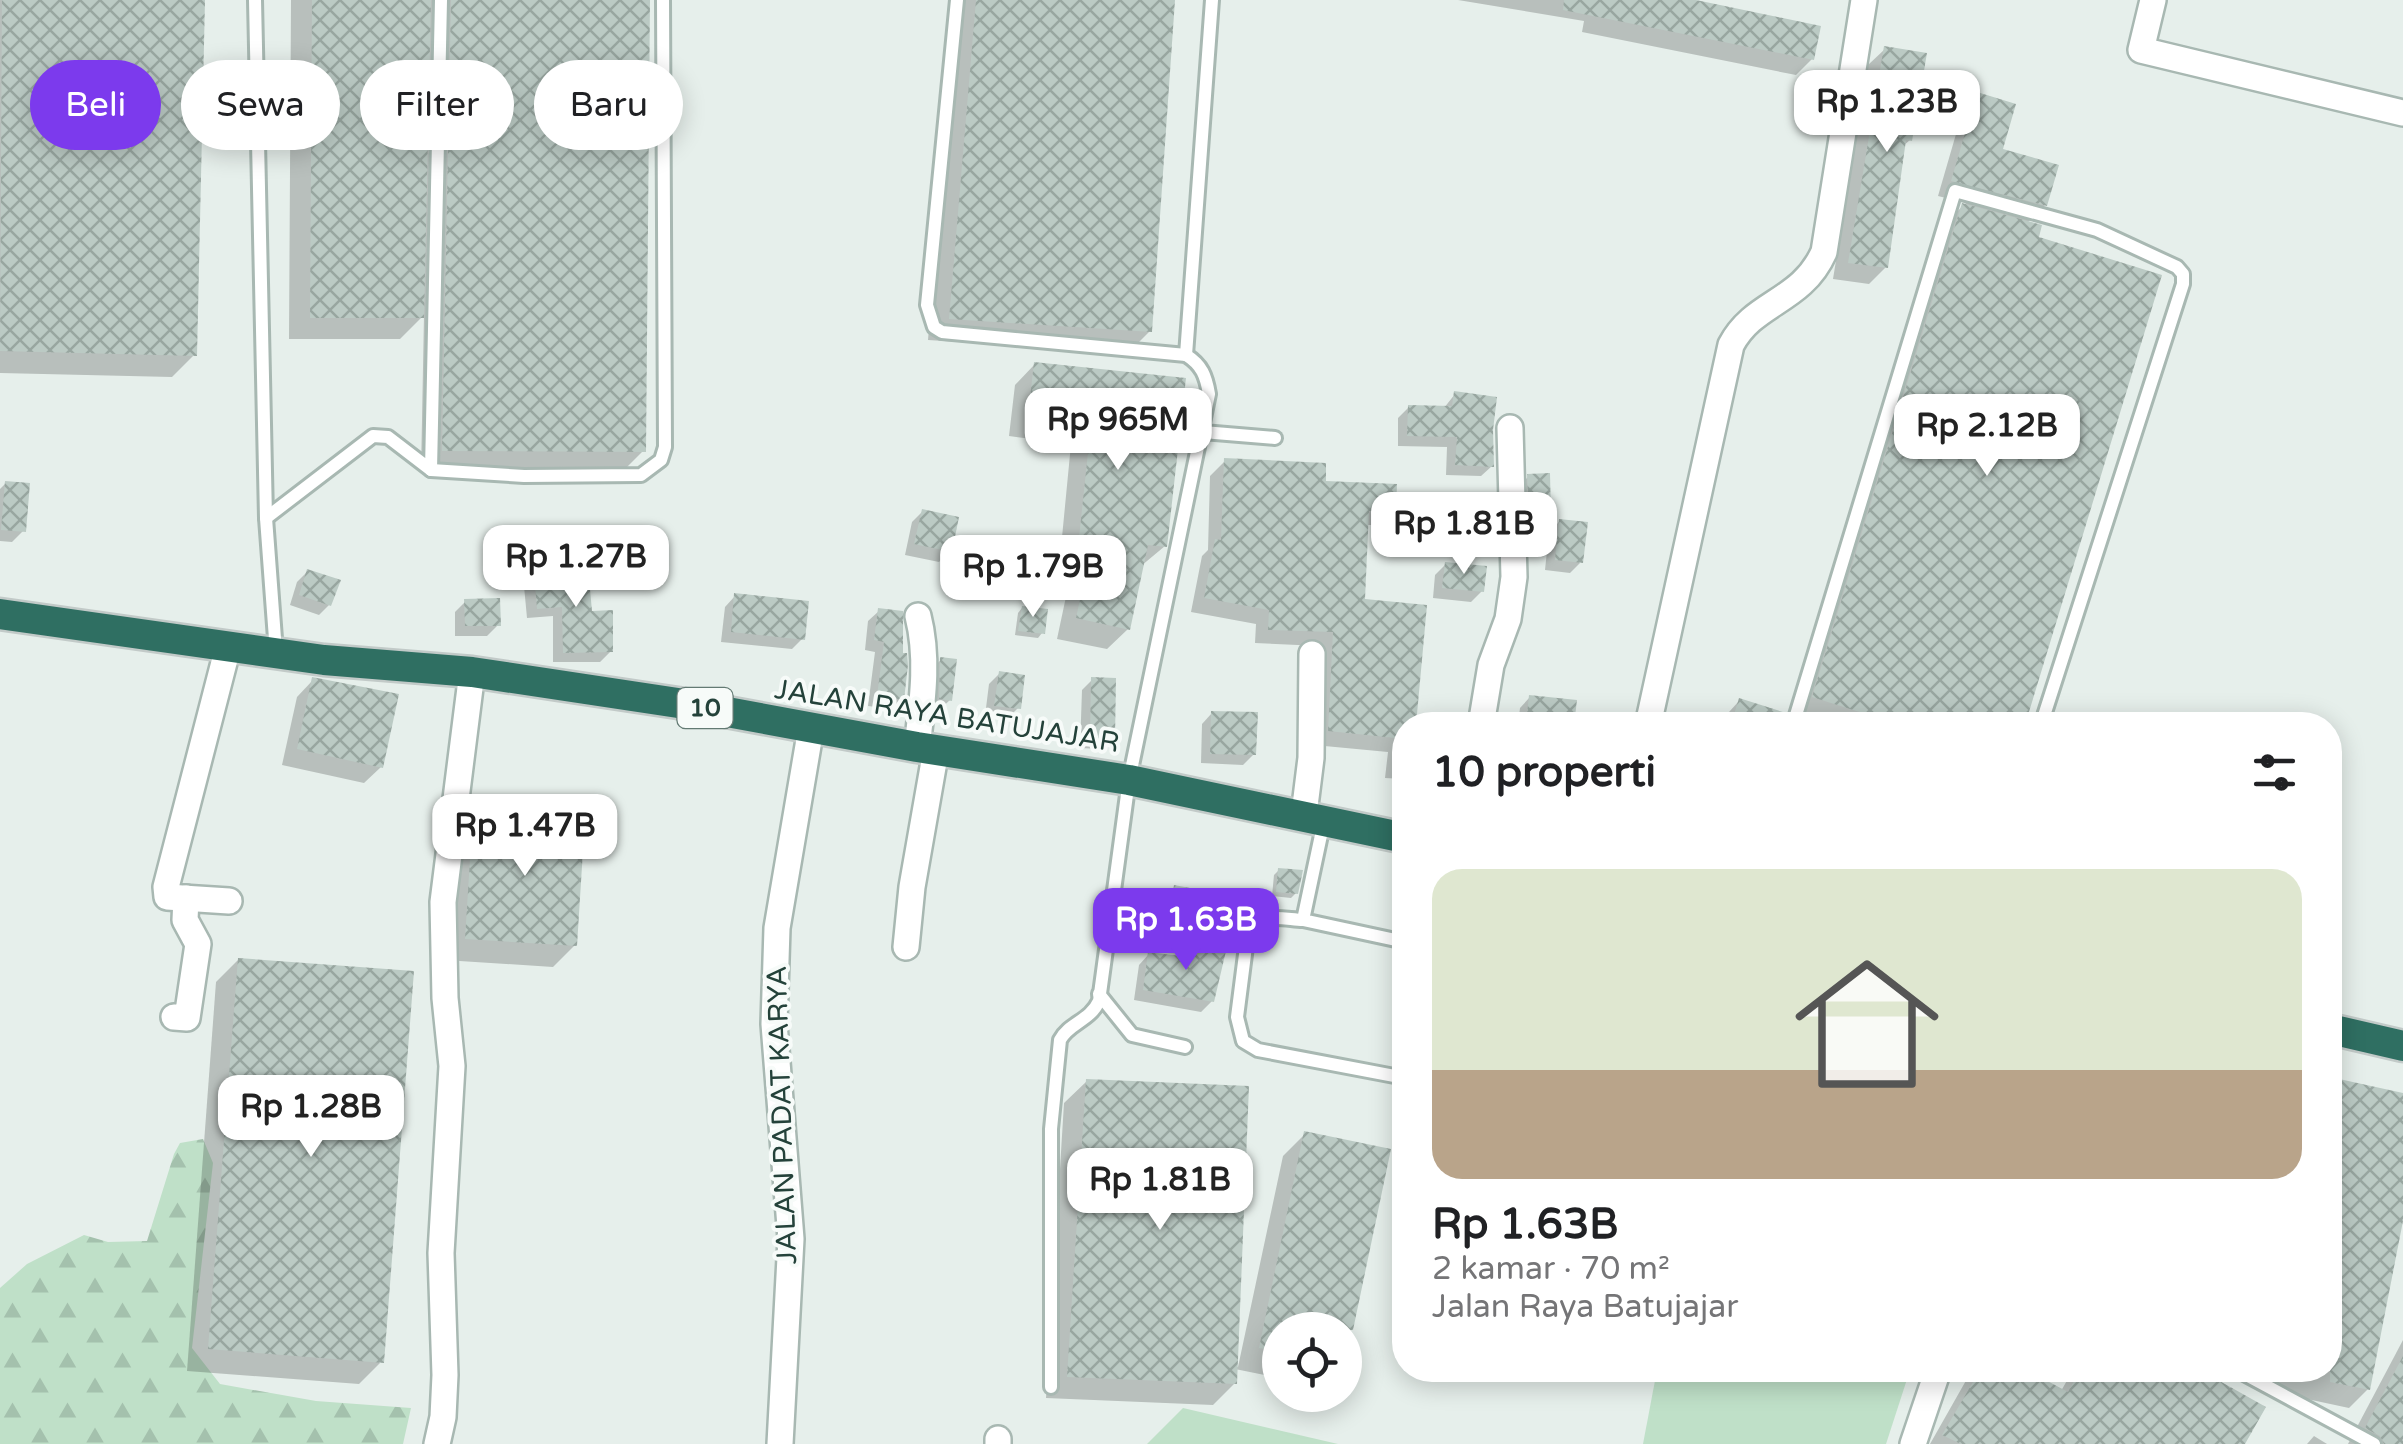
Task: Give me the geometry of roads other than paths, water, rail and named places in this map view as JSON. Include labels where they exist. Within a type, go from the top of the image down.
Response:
[{"type":"highway","name":"JALAN RAYA BATUJAJAR","points":[[0,614],[276,653],[472,672],[678,703],[1129,780],[1392,835]]},
{"type":"highway","points":[[2342,1032],[2403,1046]]},
{"type":"street","points":[[2153,0],[2141,50],[2403,113]]},
{"type":"street","points":[[1651,712],[1731,346],[1748,321],[1804,284],[1824,252],[1856,2]]},
{"type":"street","points":[[1484,712],[1490,665],[1508,619],[1514,577],[1510,428]]},
{"type":"street","points":[[906,947],[927,748],[918,616]]},
{"type":"street","points":[[228,647],[166,888],[167,896],[229,901]]},
{"type":"street","points":[[1312,654],[1314,818]]},
{"type":"street","points":[[437,1444],[445,1375],[442,1253],[452,1066],[445,998],[443,902],[472,672]]},
{"type":"street","name":"JALAN PADAT KARYA","points":[[780,1444],[791,1239],[774,1024],[776,928],[811,728]]},
{"type":"street","points":[[174,1017],[187,1018],[198,944],[185,920],[186,898]]},
{"type":"street","points":[[1913,1444],[1934,1382]]},
{"type":"lane","points":[[254,0],[266,518],[276,653]]},
{"type":"lane","points":[[431,470],[441,0]]},
{"type":"lane","points":[[266,518],[373,436],[388,437],[431,470],[524,476],[631,476],[651,470],[661,460],[665,447],[663,0]]},
{"type":"lane","points":[[957,0],[927,305],[934,327],[942,332],[1186,355],[1198,363],[1206,376],[1209,394],[1129,780],[1099,994],[1092,1015],[1064,1032],[1060,1040],[1050,1129],[1050,1387]]},
{"type":"lane","points":[[1186,355],[1212,0]]},
{"type":"lane","points":[[1797,712],[1955,191],[2097,230],[2177,267],[2183,274],[2183,284],[2045,712]]},
{"type":"lane","points":[[1203,432],[1274,438]]},
{"type":"lane","points":[[1302,920],[1314,818]]},
{"type":"lane","points":[[1392,939],[1302,920],[1256,920],[1248,931],[1237,1016],[1243,1041],[1258,1050],[1392,1076]]},
{"type":"lane","points":[[1099,994],[1132,1035],[1185,1048]]},
{"type":"lane","points":[[2259,1382],[2374,1444]]}]
